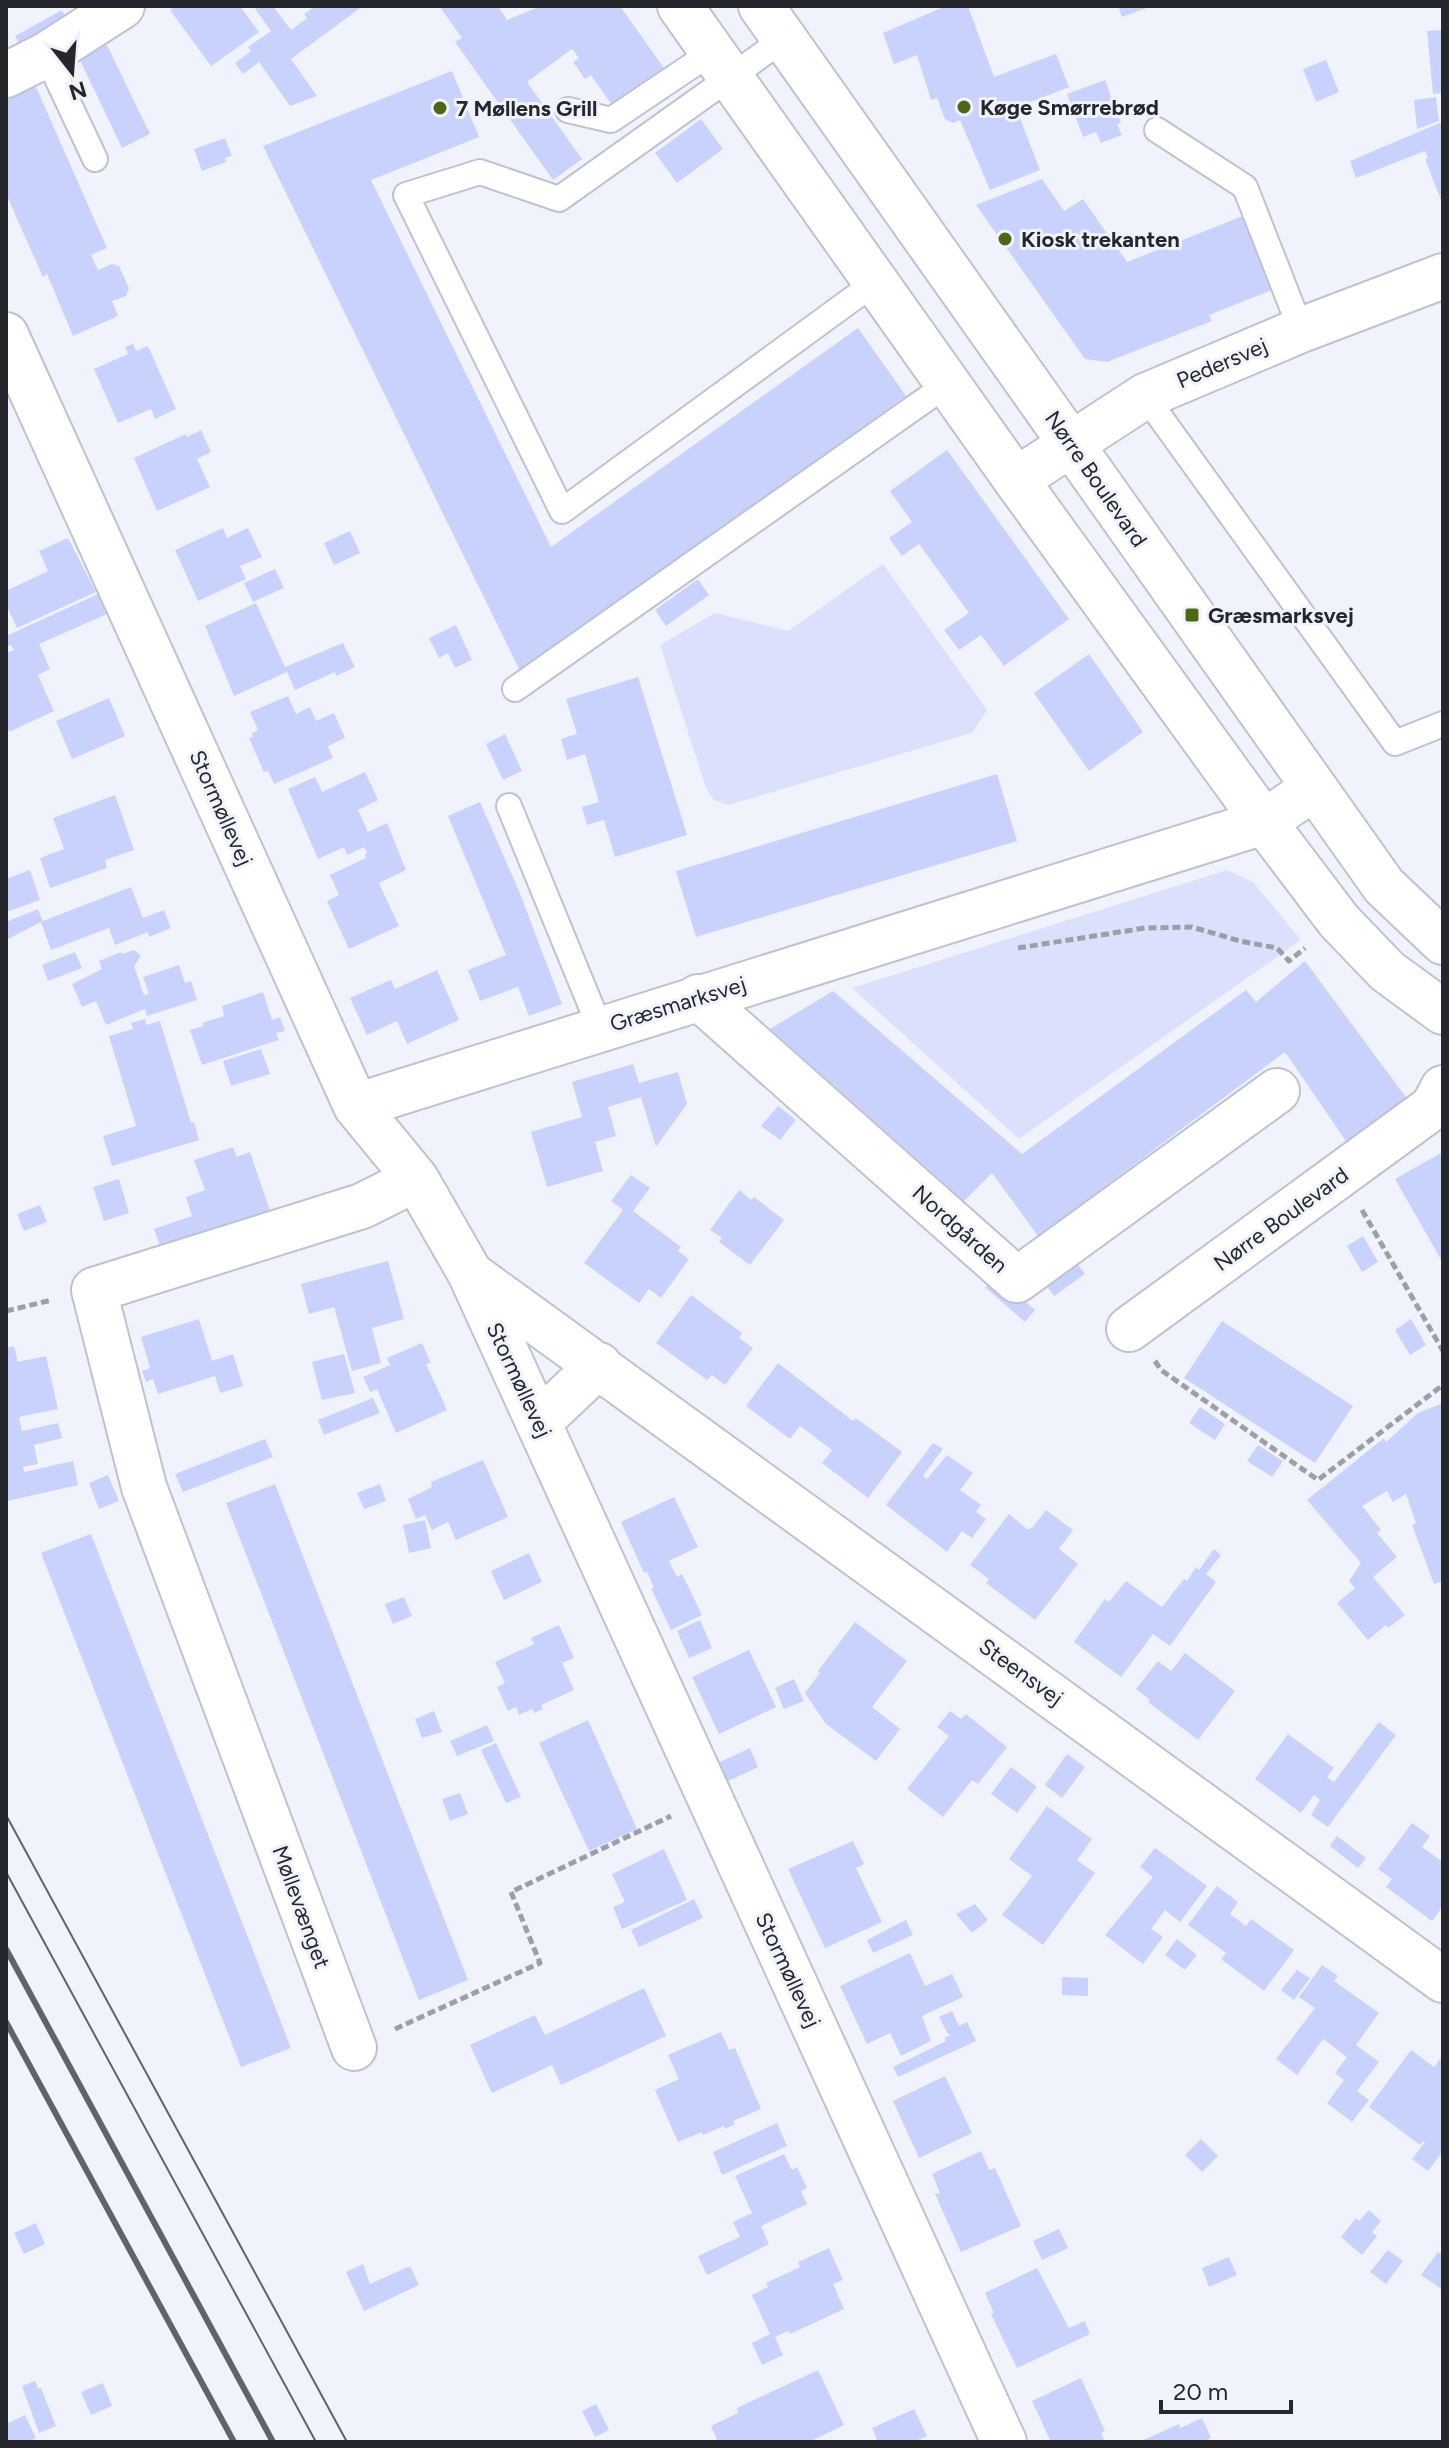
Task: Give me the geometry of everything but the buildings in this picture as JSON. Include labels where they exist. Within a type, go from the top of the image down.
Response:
[{"type":"street","points":[[6,75],[46,55],[122,6]]},
{"type":"street","points":[[680,6],[1016,480],[1339,921],[1387,971],[1443,1012]]},
{"type":"street","name":"Nørre Boulevard","points":[[772,23],[1384,886],[1443,942]]},
{"type":"street","name":"Pedersvej","points":[[1016,480],[1145,396],[1301,330],[1443,276]]},
{"type":"street","name":"Stormøllevej","points":[[6,335],[356,1106],[416,1179],[470,1273],[1004,2442]]},
{"type":"street","name":"Græsmarksvej","points":[[356,1106],[1264,822],[1314,788]]},
{"type":"street","name":"Nordgården","points":[[698,997],[1017,1280],[1277,1091]]},
{"type":"street","name":"Nørre Boulevard","points":[[1129,1329],[1440,1106]]},
{"type":"street","name":"Møllevænget","points":[[354,2048],[144,1487],[94,1290],[362,1206],[416,1179]]},
{"type":"street","name":"Steensvej","points":[[470,1273],[1443,1980]]},
{"type":"street","points":[[539,1422],[599,1365]]},
{"type":"lane","points":[[772,23],[559,199],[480,172],[406,195],[562,511],[877,281]]},
{"type":"lane","points":[[46,55],[95,159]]},
{"type":"lane","points":[[568,110],[611,120],[721,64]]},
{"type":"lane","points":[[1157,130],[1245,187],[1301,330]]},
{"type":"lane","points":[[515,689],[949,383]]},
{"type":"lane","points":[[1145,396],[1395,743],[1443,724]]},
{"type":"lane","points":[[509,806],[600,1028]]},
{"type":"path","points":[[1008,947],[1023,948],[1145,928],[1192,927],[1277,948],[1289,961],[1339,921]]},
{"type":"path","points":[[1342,1174],[1443,1351]]},
{"type":"path","points":[[1129,1329],[1161,1370],[1318,1480],[1443,1385]]},
{"type":"path","points":[[354,2048],[540,1963],[511,1892],[710,1798]]},
{"type":"shaded area","points":[[883,564],[987,710],[972,733],[728,805],[714,800],[706,788],[660,645],[715,613],[788,631]]},
{"type":"shaded area","points":[[1227,870],[1253,882],[1301,940],[1019,1139],[852,988]]},
{"type":"tram line","points":[[6,1815],[347,2442]]},
{"type":"tram line","points":[[6,1872],[316,2442]]},
{"type":"railway","points":[[6,1949],[273,2442]]},
{"type":"railway","points":[[6,2022],[234,2442]]},
{"type":"place","name":"Køge Smørrebrød","points":[[964,107]]},
{"type":"place","name":"7 Møllens Grill","points":[[440,108]]},
{"type":"place","name":"Kiosk trekanten","points":[[1005,239]]},
{"type":"place","name":"Græsmarksvej","points":[[1192,615]]}]
